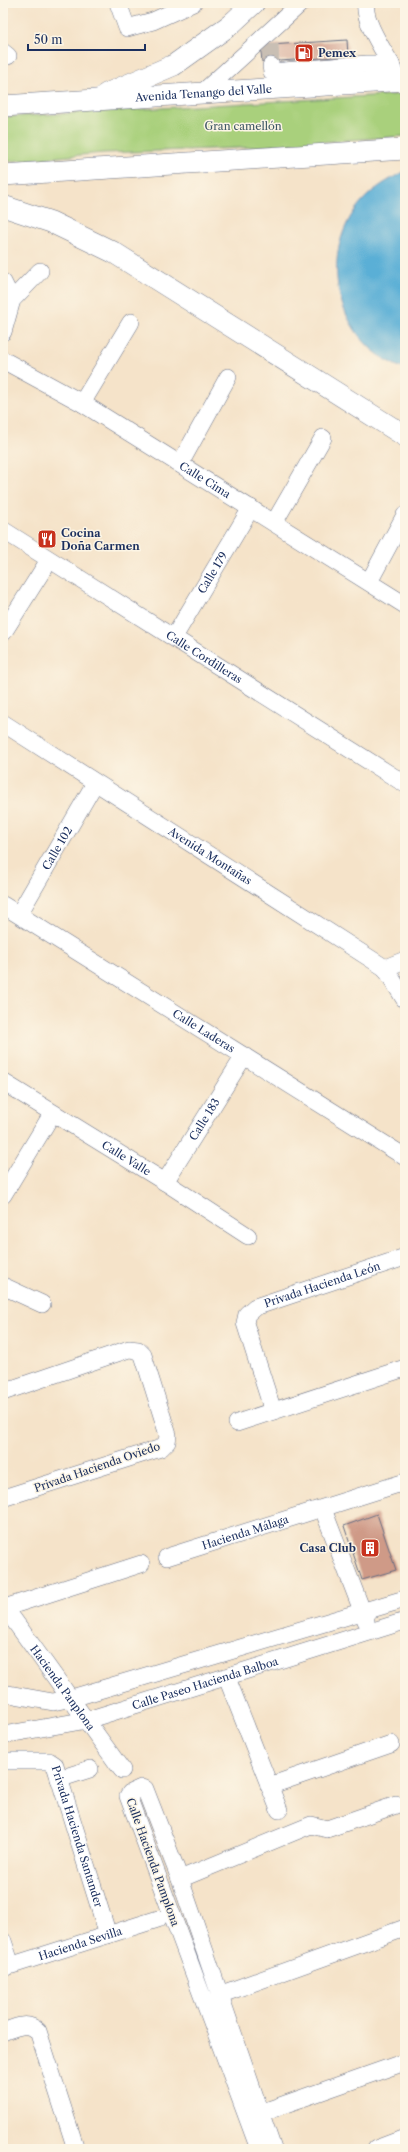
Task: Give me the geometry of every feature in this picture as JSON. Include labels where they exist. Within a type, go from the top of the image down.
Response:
[{"type":"main road","points":[[91,101],[174,65],[230,25],[254,3]]},
{"type":"main road","name":"Avenida Tenango del Valle","points":[[3,106],[202,93],[271,76],[398,75]]},
{"type":"main road","points":[[3,175],[405,149]]},
{"type":"main road","points":[[3,206],[51,222],[113,252],[405,436]]},
{"type":"street","points":[[118,3],[127,28],[153,21],[193,3]]},
{"type":"street","points":[[202,93],[269,40],[301,3]]},
{"type":"street","points":[[366,3],[365,10],[373,31],[398,75]]},
{"type":"street","points":[[3,332],[12,300],[40,271]]},
{"type":"street","points":[[3,282],[12,300]]},
{"type":"street","points":[[82,403],[131,322]]},
{"type":"street","name":"Calle Cima","points":[[3,360],[82,403],[251,508],[274,524],[405,604]]},
{"type":"street","points":[[180,464],[228,377]]},
{"type":"street","points":[[274,524],[323,438]]},
{"type":"street","name":"Calle 179","points":[[174,637],[251,508]]},
{"type":"street","points":[[369,582],[405,514]]},
{"type":"street","name":"Calle Cordilleras","points":[[3,530],[405,784]]},
{"type":"street","points":[[3,633],[49,560]]},
{"type":"street","name":"Avenida Montañas","points":[[3,723],[385,968],[405,1000]]},
{"type":"street","name":"Calle 102","points":[[19,914],[95,783]]},
{"type":"street","name":"Calle Laderas","points":[[3,905],[405,1157]]},
{"type":"street","points":[[385,968],[405,960]]},
{"type":"street","name":"Calle 183","points":[[165,1182],[244,1056]]},
{"type":"street","name":"Calle Valle","points":[[3,1082],[52,1114],[165,1182],[248,1236]]},
{"type":"street","points":[[3,1195],[52,1114]]},
{"type":"street","name":"Privada Hacienda León","points":[[273,1412],[245,1323],[247,1314],[255,1307],[405,1257]]},
{"type":"street","points":[[3,1286],[42,1304]]},
{"type":"street","name":"Privada Hacienda Oviedo","points":[[3,1392],[129,1349],[138,1350],[143,1355],[168,1436],[167,1442],[161,1448],[3,1498]]},
{"type":"street","points":[[237,1423],[405,1368]]},
{"type":"street","name":"Hacienda Málaga","points":[[167,1557],[324,1509],[405,1482]]},
{"type":"street","points":[[324,1509],[369,1633]]},
{"type":"street","points":[[4,1607],[141,1564]]},
{"type":"street","points":[[3,1693],[53,1702],[72,1698],[405,1599]]},
{"type":"street","name":"Hacienda Panplona","points":[[4,1607],[72,1698],[122,1770]]},
{"type":"street","name":"Calle Paseo Hacienda Balboa","points":[[3,1735],[87,1720],[227,1678],[405,1621]]},
{"type":"street","points":[[227,1678],[279,1810]]},
{"type":"street","points":[[269,1786],[391,1744]]},
{"type":"street","name":"Privada Hacienda Santander","points":[[3,1760],[49,1761],[55,1765],[108,1935]]},
{"type":"street","points":[[59,1779],[90,1769]]},
{"type":"street","name":"Calle Hacienda Pamplona","points":[[259,2149],[128,1796],[130,1792],[141,1788],[145,1789],[180,1879],[273,2149]]},
{"type":"street","points":[[180,1879],[311,1825],[327,1829],[396,1805]]},
{"type":"street","name":"Hacienda Sevilla","points":[[7,1966],[158,1919]]},
{"type":"street","points":[[219,1995],[405,1928]]},
{"type":"street","points":[[3,1941],[7,1966]]},
{"type":"street","points":[[3,2032],[23,2025],[32,2026],[38,2031],[76,2149]]},
{"type":"street","points":[[260,2113],[405,2062]]},
{"type":"street","points":[[376,2149],[405,2138]]},
{"type":"green space","name":"Gran camellón","points":[[405,94],[405,136],[239,148],[103,153],[3,162],[3,117]]},
{"type":"water","points":[[405,171],[405,369],[383,358],[365,343],[351,324],[342,302],[337,279],[338,255],[343,232],[355,210],[371,192]]},
{"type":"building","name":"Pemex","points":[[347,40],[348,56],[280,61],[275,57],[270,56],[262,62],[261,52],[270,45]]},
{"type":"building","name":"Casa Club","points":[[377,1514],[396,1570],[362,1580],[344,1526]]},
{"type":"tunnel","points":[[270,44],[271,66]]},
{"type":"place","name":"Pemex","points":[[304,53]]},
{"type":"place","name":"Cocina Doña Carmen","points":[[47,539]]},
{"type":"place","name":"Casa Club","points":[[370,1548]]}]
